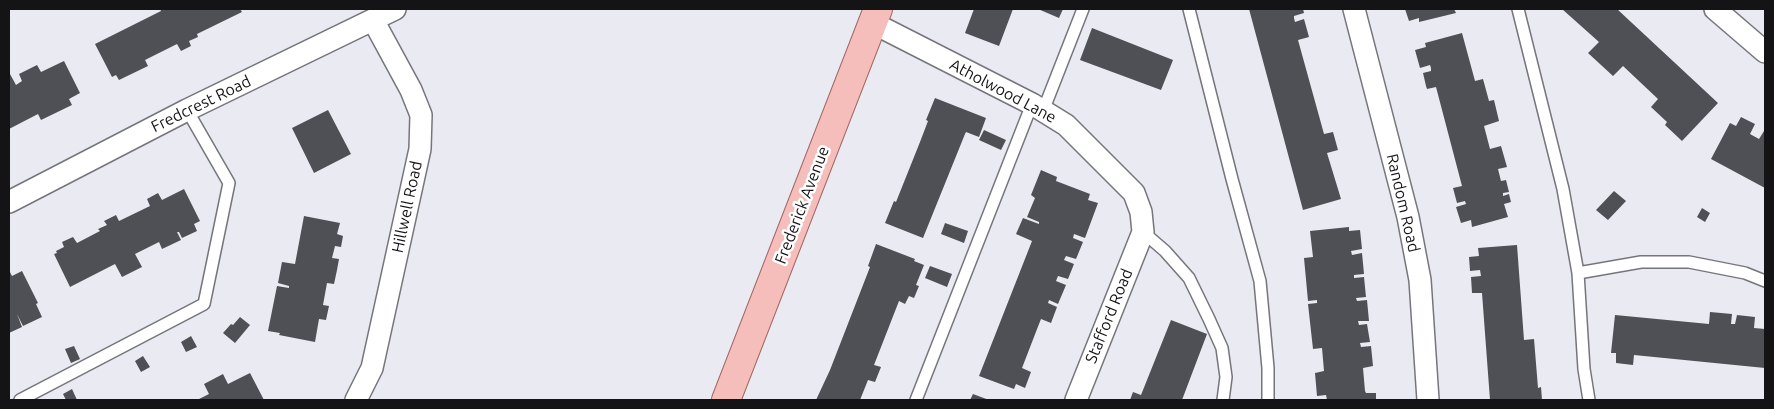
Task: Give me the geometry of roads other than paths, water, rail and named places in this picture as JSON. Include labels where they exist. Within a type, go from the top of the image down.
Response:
[{"type":"main road","name":"Frederick Avenue","points":[[726,400],[876,16]]},
{"type":"street","name":"Fredcrest Road","points":[[9,202],[187,110],[395,9]]},
{"type":"street","name":"Random Road","points":[[1354,9],[1408,217],[1418,271],[1426,350],[1428,400]]},
{"type":"street","points":[[1715,9],[1765,52]]},
{"type":"street","name":"Atholwood Lane","points":[[876,16],[1066,125],[1134,193],[1141,212],[1142,232]]},
{"type":"street","name":"Hillwell Road","points":[[356,400],[372,368],[420,149],[421,115],[411,90],[373,20]]},
{"type":"street","name":"Stafford Road","points":[[1076,400],[1142,232]]},
{"type":"lane","points":[[916,400],[1038,108],[1083,9]]},
{"type":"lane","points":[[1189,9],[1260,281],[1268,368],[1268,400]]},
{"type":"lane","points":[[1518,9],[1563,189],[1578,273],[1584,369],[1589,400]]},
{"type":"lane","points":[[20,400],[204,304],[230,182],[187,110]]},
{"type":"lane","points":[[1142,232],[1165,251],[1189,278],[1210,319],[1222,348],[1226,377],[1223,400]]},
{"type":"lane","points":[[1578,273],[1641,262],[1689,262],[1745,273],[1765,281]]}]
